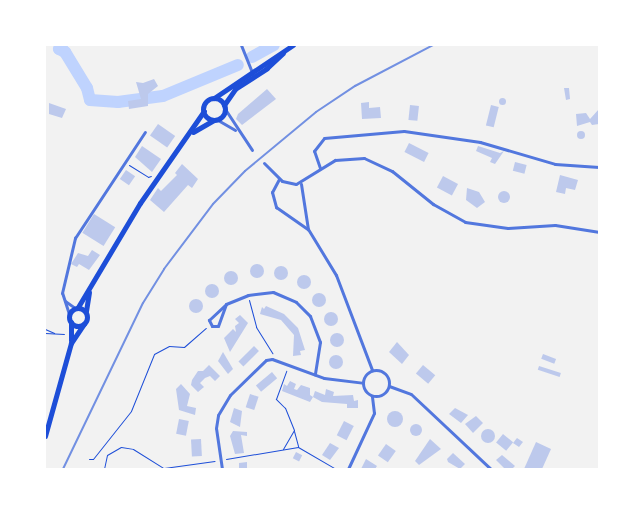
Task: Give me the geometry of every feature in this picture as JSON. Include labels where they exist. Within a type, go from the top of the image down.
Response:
[{"type":"main road","points":[[45,436],[71,343],[69,314],[77,308],[157,177],[189,136],[204,111],[205,104],[253,74],[292,46]]},
{"type":"main road","points":[[189,136],[216,119],[235,90],[253,74]]},
{"type":"main road","points":[[214,98],[224,107]]},
{"type":"main road","points":[[204,111],[207,116],[216,119]]},
{"type":"main road","points":[[71,343],[87,317],[86,311],[91,285]]},
{"type":"main road","points":[[77,308],[86,311]]},
{"type":"main road","points":[[71,322],[84,324]]},
{"type":"street","points":[[241,45],[253,74]]},
{"type":"street","points":[[224,107],[238,132],[252,150]]},
{"type":"street","points":[[216,119],[238,132]]},
{"type":"street","points":[[320,168],[314,151],[324,138],[404,131],[480,142],[555,164],[599,167]]},
{"type":"street","points":[[69,314],[63,298],[75,238],[145,132]]},
{"type":"street","points":[[264,163],[279,178],[291,184],[301,184],[320,168],[350,157],[372,161],[402,178],[445,212],[477,226],[555,225],[599,232]]},
{"type":"street","points":[[279,178],[272,192],[276,206],[308,229]]},
{"type":"street","points":[[301,184],[308,229],[336,275],[372,370]]},
{"type":"street","points":[[226,304],[218,326],[210,325],[211,317],[226,304],[248,294],[258,292],[281,294],[296,302],[310,316],[320,342],[315,375]]},
{"type":"street","points":[[63,298],[77,308]]},
{"type":"street","points":[[222,469],[216,428],[221,408],[261,363],[272,359],[315,375],[362,383]]},
{"type":"street","points":[[372,370],[365,375],[362,383],[365,391],[372,396],[381,396],[389,386]]},
{"type":"street","points":[[372,370],[386,374],[389,386]]},
{"type":"street","points":[[389,386],[407,391],[418,399],[491,469]]},
{"type":"street","points":[[348,469],[374,413],[372,396]]},
{"type":"path","points":[[124,162],[148,177],[157,177]]},
{"type":"path","points":[[248,294],[251,317],[272,359]]},
{"type":"path","points":[[89,459],[93,459],[131,411],[154,354],[169,346],[184,347],[210,325]]},
{"type":"path","points":[[45,329],[55,333],[45,333]]},
{"type":"path","points":[[288,365],[276,399],[285,408],[294,430],[298,447]]},
{"type":"path","points":[[282,450],[294,430]]},
{"type":"path","points":[[104,469],[107,456],[121,446],[133,449],[164,468],[298,447],[336,469]]},
{"type":"building","points":[[154,79],[158,86],[148,94],[148,106],[129,109],[128,101],[141,99],[136,82],[143,83]]},
{"type":"building","points":[[564,88],[569,88],[570,99],[566,100]]},
{"type":"building","points":[[267,89],[276,99],[242,125],[236,119],[238,114]]},
{"type":"building","points":[[502,97],[506,101],[502,105],[498,101]]},
{"type":"building","points":[[369,102],[369,108],[380,107],[381,118],[362,119],[361,103]]},
{"type":"building","points":[[49,103],[66,109],[62,118],[49,114]]},
{"type":"building","points":[[410,105],[419,106],[417,121],[408,120]]},
{"type":"building","points":[[491,105],[499,107],[494,127],[486,125]]},
{"type":"building","points":[[599,109],[599,124],[592,125],[590,122],[577,126],[576,114],[586,113],[590,119]]},
{"type":"building","points":[[158,124],[175,136],[167,148],[150,135]]},
{"type":"building","points":[[581,131],[585,135],[581,139],[577,135]]},
{"type":"building","points":[[409,143],[429,153],[424,162],[404,152]]},
{"type":"building","points":[[142,146],[161,159],[152,172],[135,157]]},
{"type":"building","points":[[478,146],[500,153],[504,151],[495,164],[490,162],[492,158],[476,151]]},
{"type":"building","points":[[515,162],[527,165],[524,174],[513,171]]},
{"type":"building","points":[[182,164],[198,179],[192,188],[188,185],[164,212],[150,200],[158,188],[161,191],[177,175],[175,173]]},
{"type":"building","points":[[126,170],[135,176],[129,185],[120,179]]},
{"type":"building","points":[[560,175],[578,180],[575,190],[566,188],[565,194],[556,192]]},
{"type":"building","points":[[443,176],[458,184],[452,195],[437,187]]},
{"type":"building","points":[[467,188],[479,192],[485,202],[477,208],[466,200]]},
{"type":"building","points":[[502,191],[506,191],[510,197],[506,203],[502,203],[498,199],[498,195]]},
{"type":"building","points":[[94,214],[115,227],[104,246],[82,233]]},
{"type":"building","points":[[92,250],[100,255],[89,270],[79,264],[77,267],[71,264],[78,253],[88,256]]},
{"type":"building","points":[[257,264],[262,266],[264,271],[262,276],[257,278],[252,276],[250,271],[252,266]]},
{"type":"building","points":[[281,266],[286,268],[288,273],[286,278],[281,280],[276,278],[274,273],[276,268]]},
{"type":"building","points":[[231,271],[236,273],[238,278],[236,283],[231,285],[226,283],[224,278],[226,273]]},
{"type":"building","points":[[304,275],[309,277],[311,282],[309,287],[304,289],[299,287],[297,282],[299,277]]},
{"type":"building","points":[[212,284],[217,286],[219,291],[217,296],[212,298],[207,296],[205,291],[207,286]]},
{"type":"building","points":[[319,293],[324,295],[326,300],[324,305],[319,307],[314,305],[312,300],[314,295]]},
{"type":"building","points":[[196,299],[201,301],[203,306],[201,311],[196,313],[191,311],[189,306],[191,301]]},
{"type":"building","points":[[266,306],[284,314],[298,328],[305,350],[300,351],[301,355],[293,356],[294,335],[281,320],[260,314],[262,307],[264,309]]},
{"type":"building","points":[[331,312],[336,314],[338,319],[336,324],[331,326],[326,324],[324,319],[326,314]]},
{"type":"building","points":[[240,315],[248,323],[230,352],[224,338],[233,329],[236,332],[235,326],[239,323],[235,319]]},
{"type":"building","points":[[337,333],[342,335],[344,340],[342,345],[337,347],[332,345],[330,340],[332,335]]},
{"type":"building","points":[[397,342],[409,355],[402,364],[389,352]]},
{"type":"building","points":[[254,346],[259,351],[243,367],[238,362]]},
{"type":"building","points":[[223,352],[233,369],[228,374],[218,361]]},
{"type":"building","points":[[543,354],[556,359],[554,364],[541,359]]},
{"type":"building","points":[[336,355],[341,357],[343,362],[341,367],[336,369],[331,367],[329,362],[331,357]]},
{"type":"building","points":[[209,365],[220,376],[215,381],[210,376],[205,378],[200,383],[204,387],[198,392],[191,385],[192,380],[198,371],[203,371]]},
{"type":"building","points":[[423,365],[435,375],[428,384],[416,373]]},
{"type":"building","points":[[539,366],[561,373],[560,377],[538,370]]},
{"type":"building","points":[[272,372],[277,378],[261,392],[256,385]]},
{"type":"building","points":[[290,381],[296,384],[294,389],[297,390],[301,385],[310,388],[310,395],[313,397],[310,402],[282,391],[284,384],[287,386]]},
{"type":"building","points":[[181,384],[190,394],[187,406],[196,408],[195,415],[179,410],[176,389]]},
{"type":"building","points":[[326,389],[334,392],[333,396],[353,395],[354,401],[358,400],[358,408],[347,408],[347,404],[322,402],[313,397],[315,391],[325,395]]},
{"type":"building","points":[[250,394],[259,397],[254,410],[246,407]]},
{"type":"building","points":[[234,408],[242,411],[240,427],[230,422]]},
{"type":"building","points":[[455,408],[468,415],[461,423],[449,414]]},
{"type":"building","points":[[395,411],[403,419],[395,427],[387,419]]},
{"type":"building","points":[[476,416],[483,423],[473,433],[465,424]]},
{"type":"building","points":[[179,419],[189,421],[186,436],[176,434]]},
{"type":"building","points":[[344,421],[354,426],[347,440],[337,435]]},
{"type":"building","points":[[416,424],[422,430],[416,436],[410,430]]},
{"type":"building","points":[[488,429],[493,431],[495,436],[493,441],[488,443],[483,441],[481,436],[483,431]]},
{"type":"building","points":[[233,431],[247,432],[247,436],[241,435],[244,453],[235,454],[230,436]]},
{"type":"building","points":[[503,434],[513,442],[506,451],[496,443]]},
{"type":"building","points":[[517,438],[523,442],[519,447],[513,443]]},
{"type":"building","points":[[201,439],[202,456],[192,457],[191,440]]},
{"type":"building","points":[[430,439],[441,449],[419,465],[415,461]]},
{"type":"building","points":[[536,442],[551,449],[542,469],[524,469]]},
{"type":"building","points":[[330,443],[339,448],[330,460],[322,455]]},
{"type":"building","points":[[386,444],[396,451],[388,462],[378,455]]},
{"type":"building","points":[[296,452],[302,455],[299,461],[293,458]]},
{"type":"building","points":[[453,453],[465,464],[460,469],[448,462],[447,459]]},
{"type":"building","points":[[502,455],[515,466],[512,469],[505,469],[496,460]]},
{"type":"building","points":[[366,459],[377,466],[375,469],[361,469]]},
{"type":"building","points":[[247,462],[247,469],[239,469],[239,463]]},
{"type":"waterway","points":[[62,45],[59,49],[65,52],[87,88],[90,100],[118,102],[163,96],[238,65]]},
{"type":"waterway","points":[[252,57],[274,45]]},
{"type":"railway","points":[[63,469],[143,303],[164,269],[213,204],[245,171],[316,112],[355,86],[433,45]]}]
